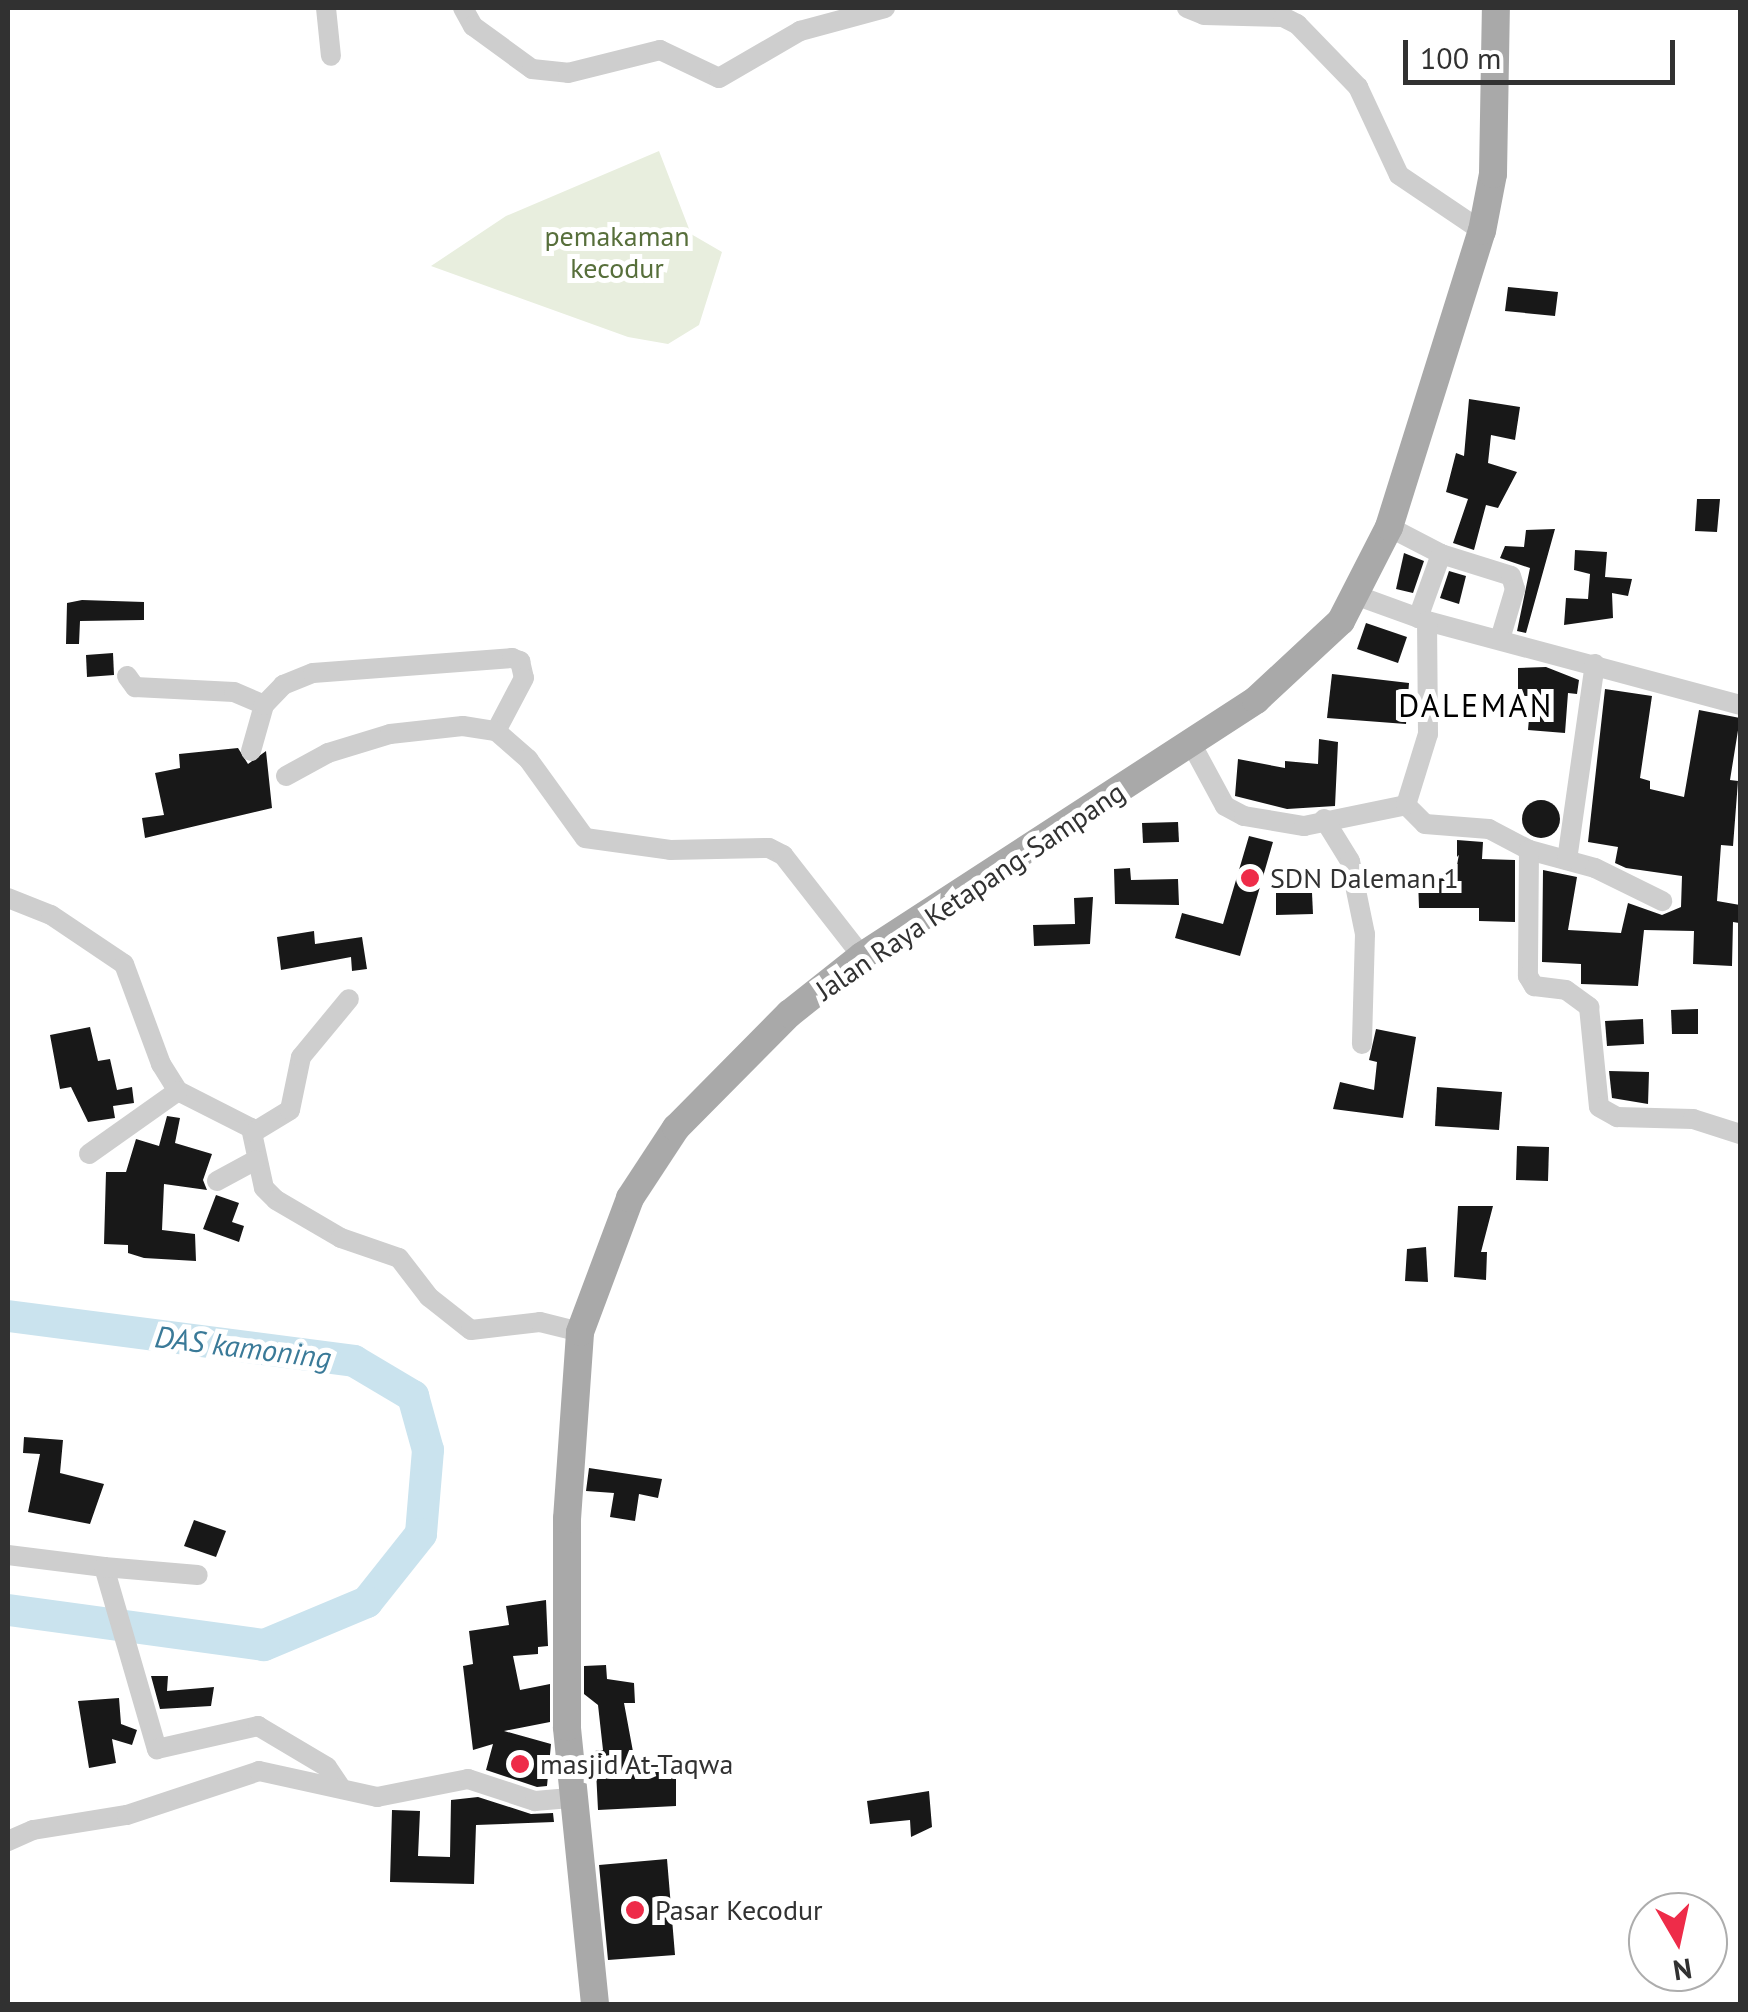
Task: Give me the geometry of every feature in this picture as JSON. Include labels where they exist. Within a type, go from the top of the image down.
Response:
[{"type":"main road","name":"Jalan Raya Ketapang-Sampang","points":[[596,2004],[573,1798],[564,1648],[580,1332],[612,1239],[652,1159],[754,1048],[862,956],[1192,745],[1281,680],[1358,596],[1389,527],[1482,231],[1492,174],[1496,8]]},
{"type":"street","points":[[326,8],[331,56]]},
{"type":"street","points":[[463,8],[485,36],[532,69],[568,73],[660,50],[719,78],[800,32],[885,8]]},
{"type":"street","points":[[1187,8],[1296,24],[1358,87],[1399,175],[1482,231]]},
{"type":"street","points":[[1389,527],[1442,554],[1511,576],[1514,589],[1500,639]]},
{"type":"street","points":[[1406,805],[1428,734],[1422,620],[1442,554]]},
{"type":"street","points":[[1358,596],[1422,620],[1740,705]]},
{"type":"street","points":[[251,751],[264,705],[283,685],[313,673],[512,658],[520,661],[524,678],[496,731]]},
{"type":"street","points":[[1568,860],[1595,664]]},
{"type":"street","points":[[127,676],[135,687],[234,692],[264,705]]},
{"type":"street","points":[[286,776],[328,753],[390,734],[463,726],[496,731],[528,758],[585,838],[670,850],[770,848],[784,856],[862,956]]},
{"type":"street","points":[[1192,745],[1232,812],[1286,827],[1406,805]]},
{"type":"street","points":[[1406,805],[1426,824],[1489,829],[1529,850],[1568,860],[1662,902]]},
{"type":"street","points":[[1324,820],[1350,861],[1365,934],[1362,1044]]},
{"type":"street","points":[[1529,850],[1528,976],[1534,986],[1566,990],[1588,1006],[1599,1107],[1617,1117],[1693,1119],[1740,1134]]},
{"type":"street","points":[[8,898],[51,915],[124,964],[160,1064],[178,1091],[237,1117],[254,1132],[264,1188],[276,1200],[342,1238],[399,1258],[429,1297],[471,1330],[540,1322],[580,1332]]},
{"type":"street","points":[[254,1132],[290,1110],[302,1056],[350,999]]},
{"type":"street","points":[[89,1154],[178,1091]]},
{"type":"street","points":[[217,1182],[256,1160]]},
{"type":"street","points":[[8,1554],[198,1575]]},
{"type":"street","points":[[104,1567],[156,1749],[258,1726],[327,1767],[339,1785]]},
{"type":"street","points":[[8,1841],[33,1830],[127,1815],[259,1771],[339,1785],[377,1797],[468,1779],[535,1801],[573,1798]]},
{"type":"green space","name":"pemakaman kecodur","points":[[659,151],[691,234],[722,252],[699,325],[668,344],[628,337],[431,266],[506,216]]},
{"type":"building","points":[[1508,287],[1558,292],[1555,316],[1505,311]]},
{"type":"building","points":[[1469,399],[1520,407],[1515,440],[1491,435],[1488,463],[1517,472],[1498,508],[1486,505],[1474,550],[1453,543],[1468,499],[1446,492],[1456,453],[1464,456]]},
{"type":"building","points":[[1697,499],[1720,499],[1717,532],[1695,531]]},
{"type":"building","points":[[1555,529],[1526,633],[1517,631],[1530,568],[1500,558],[1505,546],[1524,547],[1526,530]]},
{"type":"building","points":[[1575,550],[1607,552],[1605,577],[1632,579],[1628,596],[1612,593],[1613,618],[1564,625],[1566,598],[1588,599],[1590,574],[1574,570]]},
{"type":"building","points":[[1404,553],[1424,561],[1413,593],[1396,589]]},
{"type":"building","points":[[1449,571],[1466,576],[1459,604],[1440,598]]},
{"type":"building","points":[[144,602],[144,620],[80,621],[79,644],[66,644],[67,603]]},
{"type":"building","points":[[1366,623],[1407,637],[1398,663],[1357,649]]},
{"type":"building","points":[[113,653],[114,675],[87,677],[86,655]]},
{"type":"building","points":[[1546,667],[1579,680],[1577,694],[1568,693],[1565,733],[1528,730],[1531,696],[1518,696],[1518,668]]},
{"type":"building","points":[[1332,674],[1409,683],[1406,724],[1327,718]]},
{"type":"building","points":[[1605,689],[1652,696],[1640,778],[1650,781],[1650,789],[1684,797],[1699,710],[1740,718],[1730,780],[1738,781],[1733,846],[1721,845],[1717,901],[1740,905],[1739,923],[1733,922],[1732,966],[1693,964],[1694,931],[1644,930],[1638,986],[1581,984],[1581,964],[1542,962],[1543,870],[1577,877],[1568,930],[1621,933],[1628,903],[1662,915],[1681,907],[1682,876],[1626,868],[1615,863],[1618,847],[1588,842]]},
{"type":"building","points":[[1319,739],[1338,742],[1335,806],[1287,809],[1235,796],[1238,759],[1285,768],[1285,761],[1318,764]]},
{"type":"building","points":[[238,748],[248,764],[266,751],[272,808],[145,838],[142,818],[164,815],[155,773],[180,768],[179,754]]},
{"type":"building","points":[[1541,800],[1554,806],[1560,819],[1554,832],[1541,838],[1528,832],[1522,819],[1528,806]]},
{"type":"building","points":[[1178,822],[1179,842],[1143,843],[1142,823]]},
{"type":"building","name":"SDN Daleman 1","points":[[1249,836],[1273,842],[1240,956],[1175,938],[1182,913],[1223,924]]},
{"type":"building","points":[[1457,840],[1483,842],[1482,859],[1515,860],[1515,922],[1479,921],[1479,908],[1419,908],[1418,879],[1457,878]]},
{"type":"building","points":[[1130,868],[1131,880],[1178,879],[1179,905],[1115,904],[1114,869]]},
{"type":"building","points":[[1276,893],[1312,893],[1313,914],[1276,915]]},
{"type":"building","points":[[1093,897],[1090,944],[1034,946],[1033,925],[1075,924],[1074,898]]},
{"type":"building","points":[[314,931],[315,944],[362,937],[367,969],[352,971],[351,957],[281,970],[277,937]]},
{"type":"building","points":[[1698,1009],[1698,1034],[1672,1034],[1671,1010]]},
{"type":"building","points":[[1643,1019],[1644,1044],[1607,1046],[1605,1021]]},
{"type":"building","points":[[90,1027],[98,1061],[110,1059],[117,1090],[132,1087],[134,1103],[113,1106],[115,1118],[88,1122],[71,1087],[60,1089],[50,1035]]},
{"type":"building","points":[[1376,1029],[1416,1037],[1403,1118],[1333,1109],[1340,1082],[1374,1090],[1377,1062],[1369,1060]]},
{"type":"building","points":[[1609,1071],[1649,1072],[1648,1104],[1612,1098]]},
{"type":"building","points":[[1437,1087],[1502,1092],[1499,1130],[1435,1126]]},
{"type":"building","points":[[167,1116],[180,1118],[175,1143],[212,1154],[203,1180],[207,1190],[164,1184],[162,1230],[195,1234],[196,1261],[144,1258],[128,1253],[128,1245],[104,1244],[106,1172],[126,1172],[136,1139],[159,1146]]},
{"type":"building","points":[[1517,1146],[1549,1147],[1548,1181],[1516,1180]]},
{"type":"building","points":[[216,1195],[239,1203],[232,1222],[244,1226],[239,1242],[203,1229]]},
{"type":"building","points":[[1458,1206],[1493,1206],[1481,1252],[1487,1252],[1486,1280],[1454,1277]]},
{"type":"building","points":[[1426,1247],[1428,1282],[1405,1281],[1407,1249]]},
{"type":"building","points":[[24,1437],[63,1440],[60,1473],[104,1484],[90,1524],[28,1512],[40,1454],[23,1453]]},
{"type":"building","points":[[589,1468],[662,1479],[658,1498],[639,1494],[635,1521],[610,1517],[614,1493],[586,1491]]},
{"type":"building","points":[[194,1520],[226,1531],[216,1557],[184,1546]]},
{"type":"building","points":[[546,1600],[548,1646],[538,1647],[538,1654],[513,1656],[520,1690],[550,1684],[550,1722],[504,1731],[551,1744],[547,1786],[537,1787],[486,1770],[493,1744],[473,1750],[463,1666],[473,1664],[469,1631],[509,1625],[506,1606]]},
{"type":"building","points":[[606,1665],[607,1679],[634,1683],[635,1703],[624,1703],[634,1757],[676,1753],[676,1806],[598,1810],[595,1751],[603,1750],[598,1705],[584,1694],[584,1666]]},
{"type":"building","points":[[151,1676],[168,1676],[167,1691],[214,1687],[211,1706],[160,1709]]},
{"type":"building","points":[[119,1698],[121,1724],[137,1730],[132,1745],[112,1739],[116,1763],[89,1768],[78,1701]]},
{"type":"building","points":[[929,1791],[932,1827],[911,1837],[910,1820],[870,1824],[867,1801]]},
{"type":"building","points":[[478,1797],[531,1814],[553,1813],[554,1822],[476,1825],[474,1884],[390,1882],[392,1810],[420,1811],[418,1856],[450,1857],[451,1800]]},
{"type":"building","name":"Pasar Kecodur","points":[[667,1859],[675,1955],[608,1960],[599,1865]]},
{"type":"waterway","name":"DAS kamoning","points":[[8,1316],[354,1361],[413,1396],[428,1450],[421,1534],[367,1602],[264,1645],[8,1610]]},
{"type":"place","name":"SDN Daleman 1","points":[[1250,878]]},
{"type":"place","name":"masjid At-Taqwa","points":[[520,1764]]},
{"type":"place","name":"Pasar Kecodur","points":[[635,1910]]},
{"type":"district","name":"DALEMAN","points":[[1476,705]]}]
